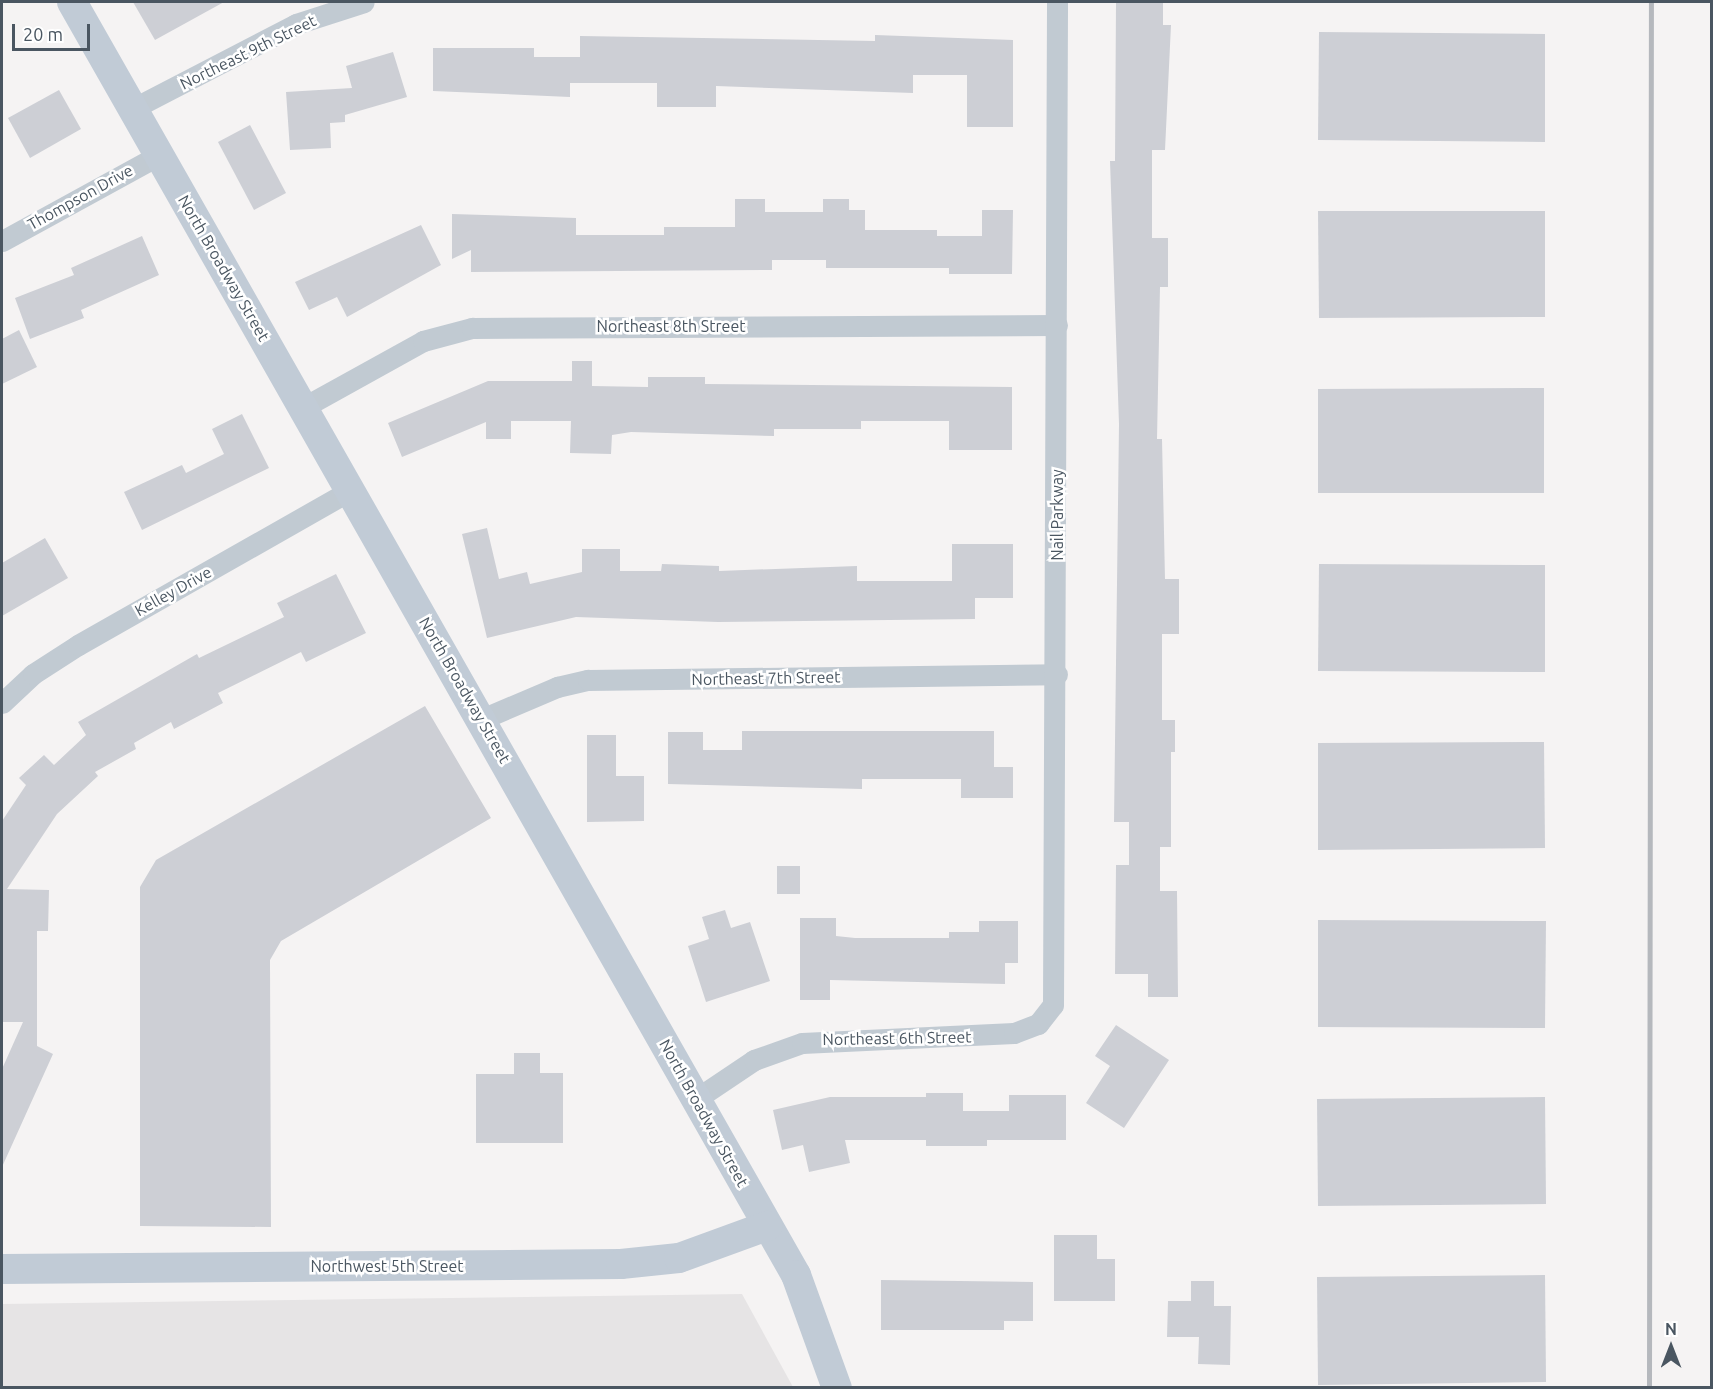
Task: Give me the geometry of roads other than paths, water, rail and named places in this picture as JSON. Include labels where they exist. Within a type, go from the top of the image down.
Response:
[{"type":"main road","name":"North Broadway Street","points":[[72,2],[482,719],[796,1275],[837,1388]]},
{"type":"main road","name":"Northwest 5th Street","points":[[2,1269],[621,1264],[679,1258],[767,1226]]},
{"type":"street","name":"Northeast 9th Street","points":[[134,108],[296,24],[364,2]]},
{"type":"street","name":"Nail Parkway","points":[[1038,1024],[1053,1005],[1056,988],[1057,2]]},
{"type":"street","name":"Thompson Drive","points":[[2,241],[159,155]]},
{"type":"street","name":"Northeast 8th Street","points":[[304,407],[423,341],[472,327],[1057,325]]},
{"type":"street","name":"Kelley Drive","points":[[2,702],[33,674],[78,645],[351,490]]},
{"type":"street","name":"Northeast 7th Street","points":[[482,719],[557,687],[588,680],[1057,674]]},
{"type":"street","name":"Northeast 6th Street","points":[[696,1099],[754,1060],[802,1042],[994,1036],[1038,1024]]},
{"type":"railway","points":[[1649,1388],[1651,2]]}]
